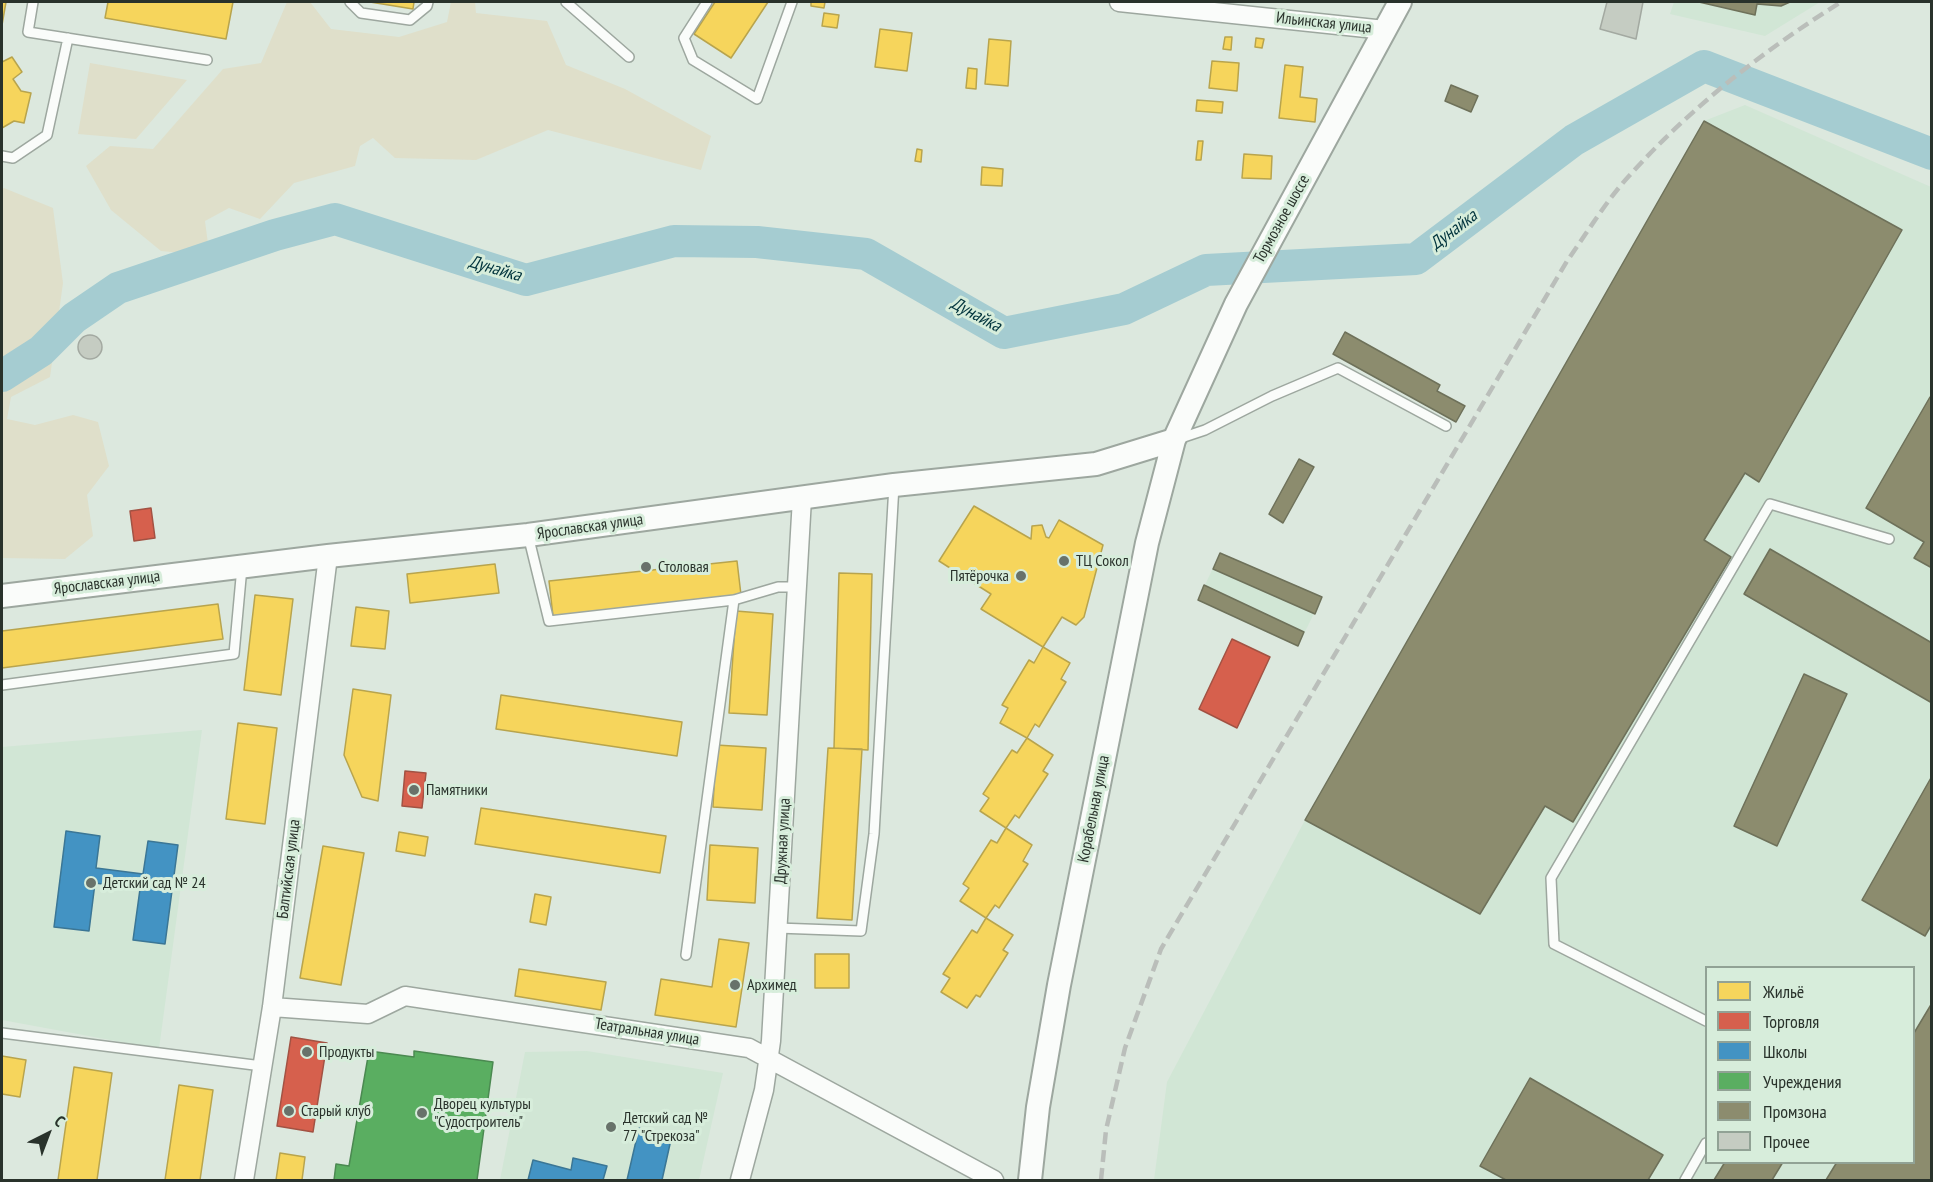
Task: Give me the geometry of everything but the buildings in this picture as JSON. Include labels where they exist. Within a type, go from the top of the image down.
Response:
[{"type":"street","name":"Ильинская улица","points":[[1119,2],[1385,30]]},
{"type":"street","name":"Тормозное шоссе","points":[[1174,440],[1236,304],[1400,2]]},
{"type":"street","name":"Ярославская улица","points":[[2,596],[328,556],[528,535],[894,485],[1096,464],[1174,440]]},
{"type":"street","name":"Корабельная улица","points":[[1030,1180],[1038,1107],[1059,985],[1147,543],[1174,440]]},
{"type":"street","name":"Дружная улица","points":[[740,1180],[764,1090],[768,1056],[802,498]]},
{"type":"street","name":"Балтийская улица","points":[[244,1180],[272,1007],[328,556]]},
{"type":"street","name":"Театральная улица","points":[[272,1007],[368,1014],[405,996],[748,1048],[768,1056],[994,1180]]},
{"type":"lane","points":[[33,2],[28,32],[207,60]]},
{"type":"lane","points":[[350,2],[361,13],[410,20],[427,6],[428,2]]},
{"type":"lane","points":[[566,2],[629,57]]},
{"type":"lane","points":[[707,2],[684,38],[693,60],[757,99],[792,2]]},
{"type":"lane","points":[[2,156],[12,158],[47,135],[68,38]]},
{"type":"lane","points":[[1174,440],[1205,429],[1272,396],[1338,369],[1446,426]]},
{"type":"lane","points":[[777,928],[861,931],[874,834],[894,485]]},
{"type":"lane","points":[[1705,1020],[1554,944],[1551,878],[1770,504],[1889,539]]},
{"type":"lane","points":[[528,535],[549,621],[734,600],[778,587],[798,587]]},
{"type":"lane","points":[[2,685],[234,654],[242,567]]},
{"type":"lane","points":[[686,955],[734,600]]},
{"type":"lane","points":[[2,1033],[262,1066]]},
{"type":"lane","points":[[1685,1180],[1705,1146]]},
{"type":"shaded area","points":[[287,2],[310,2],[331,29],[399,37],[447,22],[451,2],[475,2],[476,13],[547,21],[566,65],[625,89],[711,136],[701,170],[548,130],[476,160],[395,158],[373,138],[360,146],[355,166],[294,183],[260,219],[229,208],[205,221],[208,244],[192,254],[161,251],[111,210],[86,166],[110,146],[153,149],[223,69],[261,63]]},
{"type":"shaded area","points":[[1674,2],[1820,2],[1765,36],[1670,14]]},
{"type":"shaded area","points":[[90,63],[187,80],[136,139],[78,134]]},
{"type":"shaded area","points":[[1745,105],[1931,187],[1931,1180],[1154,1180],[1167,1082],[1305,820],[1704,121]]},
{"type":"shaded area","points":[[2,189],[53,208],[63,283],[50,377],[11,397],[7,419],[35,425],[73,415],[98,422],[109,466],[87,495],[93,536],[65,559],[2,558]]},
{"type":"shaded area","points":[[1220,553],[1322,597],[1298,646],[1198,600]]},
{"type":"shaded area","name":"Детский сад № 24","points":[[202,730],[159,1049],[2,1020],[2,747]]},
{"type":"shaded area","name":"Детский сад № 77 \"Стрекоза\"","points":[[587,1051],[723,1073],[699,1180],[500,1180],[525,1052]]},
{"type":"waterway","name":"Дунайка","points":[[2,376],[41,351],[74,318],[118,288],[275,235],[335,219],[526,280],[674,241],[757,242],[866,254],[1004,333],[1124,309],[1206,270],[1416,259],[1574,140],[1704,66],[1932,154]]},
{"type":"railway","points":[[1101,1180],[1106,1130],[1125,1048],[1161,949],[1567,261],[1621,186],[1677,127],[1756,60],[1841,2]]},
{"type":"place","name":"ТЦ Сокол","points":[[1064,561]]},
{"type":"place","name":"Столовая","points":[[646,567]]},
{"type":"place","name":"Пятёрочка","points":[[1021,576]]},
{"type":"place","name":"Памятники","points":[[414,790]]},
{"type":"place","name":"Детский сад № 24","points":[[91,883]]},
{"type":"place","name":"Архимед","points":[[735,985]]},
{"type":"place","name":"Продукты","points":[[307,1052]]},
{"type":"place","name":"Старый клуб","points":[[289,1111]]},
{"type":"place","name":"Дворец культуры \"Судостроитель\"","points":[[422,1113]]},
{"type":"place","name":"Детский сад № 77 \"Стрекоза\"","points":[[611,1127]]}]
